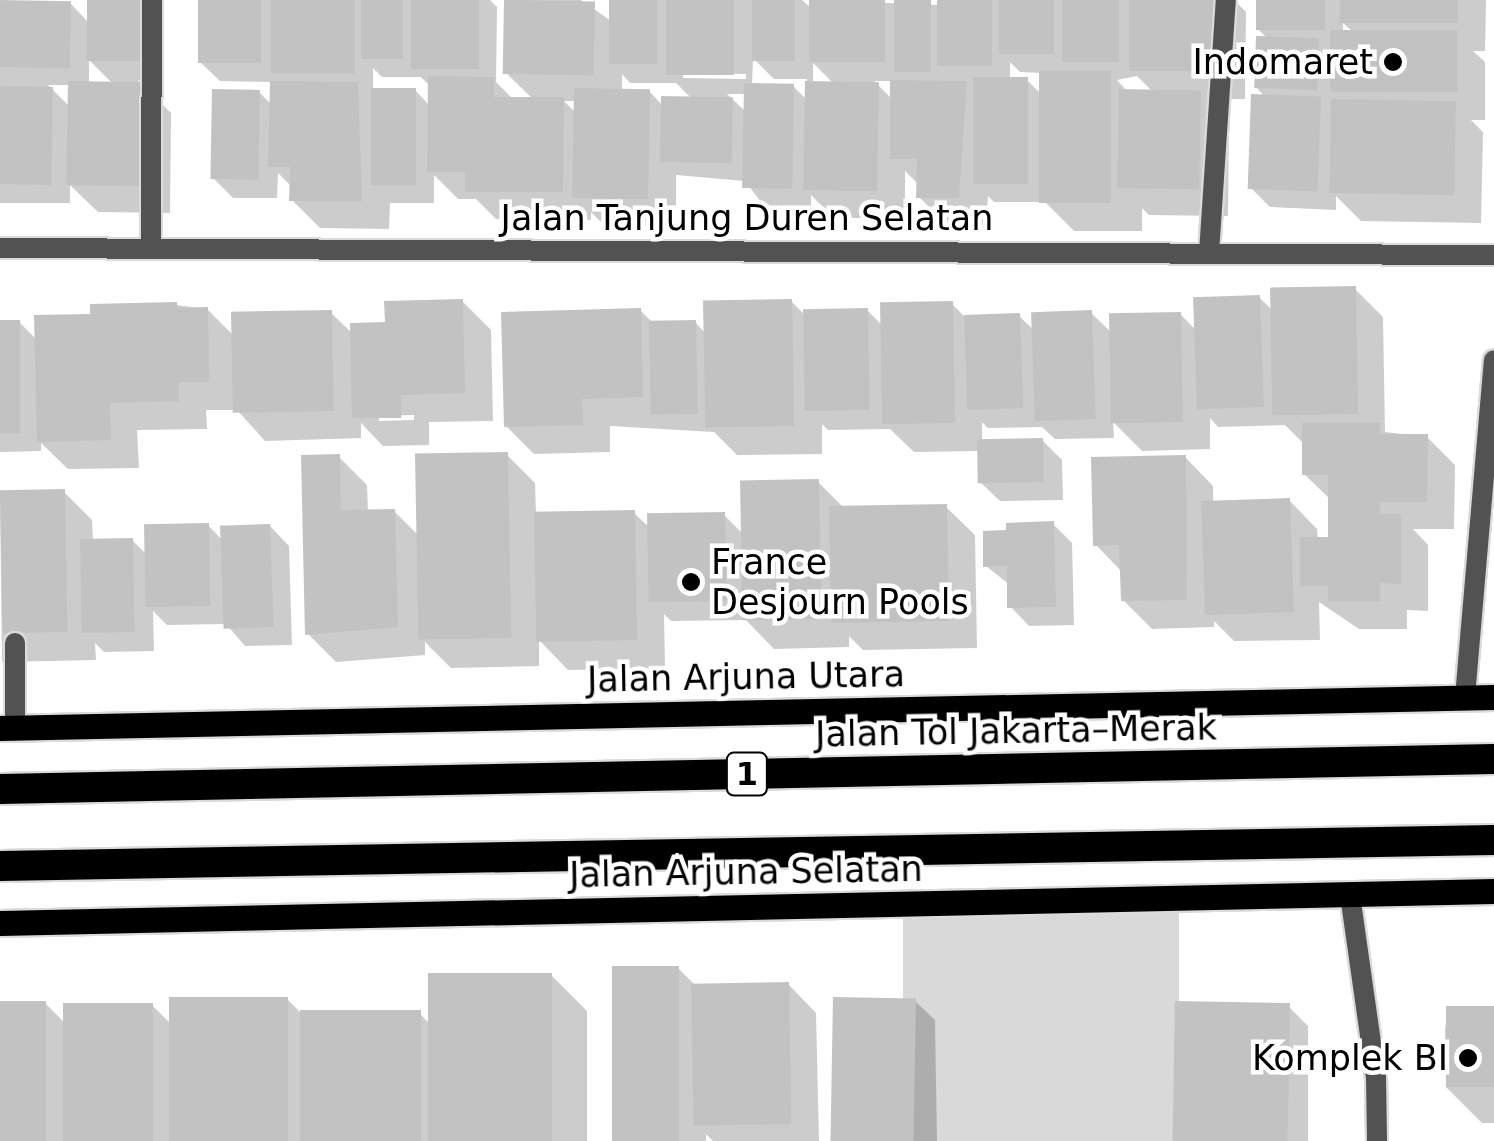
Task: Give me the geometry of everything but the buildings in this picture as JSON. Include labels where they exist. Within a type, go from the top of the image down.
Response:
[{"type":"highway","name":"Jalan Tol Jakarta–Merak","points":[[0,790],[1494,759]]},
{"type":"highway","name":"1","points":[[0,866],[1494,840]]},
{"type":"main road","name":"Jalan Arjuna Utara","points":[[7,728],[1494,697]]},
{"type":"main road","name":"Jalan Arjuna Selatan","points":[[0,922],[1494,891]]},
{"type":"street","points":[[151,248],[152,0]]},
{"type":"street","points":[[1209,253],[1226,0]]},
{"type":"street","name":"Jalan Tanjung Duren Selatan","points":[[0,248],[1494,256]]},
{"type":"street","points":[[1465,697],[1494,360]]},
{"type":"street","points":[[7,728],[15,643]]},
{"type":"street","points":[[1350,894],[1376,1078],[1376,1141]]},
{"type":"shaded area","points":[[903,910],[1179,910],[1179,1141],[903,1141]]},
{"type":"place","name":"Indomaret","points":[[1393,62]]},
{"type":"place","name":"France Desjourn Pools","points":[[691,582]]},
{"type":"place","name":"Komplek BI","points":[[1468,1058]]}]
